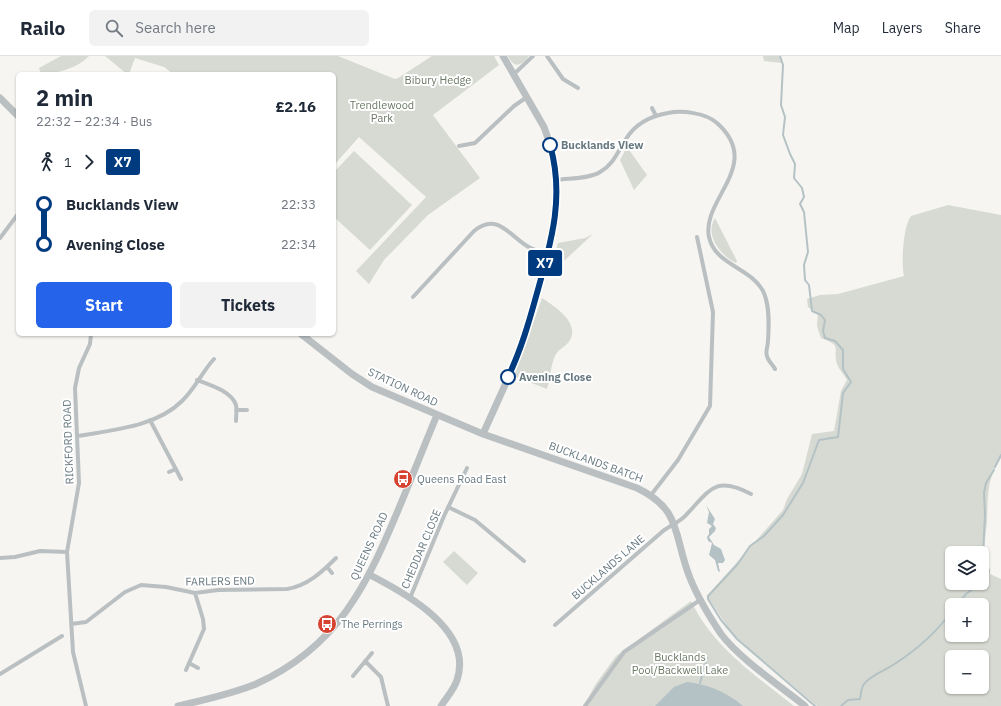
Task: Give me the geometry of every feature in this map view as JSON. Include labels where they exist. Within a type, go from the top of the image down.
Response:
[{"type":"street","points":[[483,434],[517,358],[548,254],[555,225],[556,180],[549,140],[527,97],[503,56]]},
{"type":"street","points":[[514,74],[533,56]]},
{"type":"street","points":[[547,56],[563,79],[578,88]]},
{"type":"street","points":[[459,146],[470,145],[476,142],[511,108],[527,97]]},
{"type":"street","points":[[0,98],[16,114]]},
{"type":"street","points":[[652,108],[656,116]]},
{"type":"street","points":[[556,180],[594,175],[602,171],[614,160],[633,130],[641,123],[656,116],[666,113],[691,114],[709,117],[723,129],[730,138],[734,153],[733,166],[710,218],[709,235],[715,251],[753,279],[763,291],[767,305],[766,356],[775,369]]},
{"type":"street","points":[[0,238],[16,217]]},
{"type":"street","points":[[413,297],[474,231],[481,226],[493,224],[500,225],[528,246],[548,254]]},
{"type":"street","points":[[651,494],[678,460],[710,406],[712,312],[697,237]]},
{"type":"street","name":"RICKFORD ROAD","points":[[86,706],[73,652],[67,552],[79,483],[75,383],[79,368],[90,344],[92,336]]},
{"type":"street","name":"STATION ROAD","points":[[303,336],[326,355],[372,386],[483,434]]},
{"type":"street","points":[[78,436],[120,429],[150,420],[178,405],[214,360]]},
{"type":"street","points":[[197,380],[228,395],[236,406],[236,421]]},
{"type":"street","points":[[236,410],[247,410]]},
{"type":"street","name":"QUEENS ROAD","points":[[178,706],[243,689],[257,683],[306,653],[323,638],[348,611],[370,575],[437,415]]},
{"type":"street","points":[[150,420],[181,479]]},
{"type":"street","name":"BUCKLANDS BATCH","points":[[483,434],[651,494],[665,508],[674,525],[690,577],[700,600],[722,635],[736,650],[804,706]]},
{"type":"street","name":"CHEDDAR CLOSE","points":[[410,598],[448,507],[467,468]]},
{"type":"street","points":[[169,472],[176,469]]},
{"type":"street","points":[[463,476],[470,480]]},
{"type":"street","name":"BUCKLANDS LANE","points":[[555,625],[647,545],[686,515],[704,494],[711,489],[731,485],[751,494]]},
{"type":"street","name":"CHEDDAR CLOSE","points":[[448,507],[472,518],[524,561]]},
{"type":"street","points":[[0,558],[40,551],[67,552]]},
{"type":"street","points":[[513,561],[517,556]]},
{"type":"street","name":"FARLERS END","points":[[71,624],[86,622],[121,594],[136,587],[161,586],[195,593],[218,590],[292,588],[309,581],[336,558]]},
{"type":"street","points":[[327,567],[332,573]]},
{"type":"street","points":[[370,575],[410,598],[427,610],[454,642],[458,654],[459,666],[457,681],[441,706]]},
{"type":"street","points":[[186,670],[204,629],[203,619],[195,593]]},
{"type":"street","points":[[585,706],[624,652],[700,600]]},
{"type":"street","points":[[0,674],[62,636]]},
{"type":"street","points":[[353,676],[372,653]]},
{"type":"street","points":[[365,662],[381,677],[388,706]]},
{"type":"street","points":[[190,663],[198,668]]},
{"type":"green space","points":[[61,56],[89,56],[79,64],[66,70],[57,72],[40,72],[39,68]]},
{"type":"green space","name":"Trendlewood Park","points":[[105,56],[338,56],[395,79],[432,56],[494,56],[499,65],[433,115],[480,178],[428,215],[384,260],[369,284],[356,271],[426,197],[359,137],[336,163],[336,72],[170,72],[164,67],[135,58],[130,72],[125,72]]},
{"type":"green space","points":[[508,56],[529,56],[521,64],[516,65]]},
{"type":"green space","points":[[763,56],[779,56],[782,63],[764,61]]},
{"type":"green space","points":[[627,147],[647,175],[634,190],[620,160]]},
{"type":"green space","points":[[354,151],[412,205],[370,250],[336,219],[336,170]]},
{"type":"green space","points":[[948,205],[1001,215],[1001,458],[990,481],[985,546],[945,546],[945,590],[989,590],[989,568],[990,574],[1001,579],[1001,706],[817,706],[731,632],[707,596],[783,510],[787,499],[802,474],[812,434],[834,431],[841,391],[847,380],[837,364],[835,346],[821,338],[817,326],[818,314],[808,307],[807,299],[820,295],[838,294],[904,276],[903,245],[908,221],[911,216]]},
{"type":"green space","points":[[715,218],[737,261],[736,263],[730,260],[720,250],[713,238],[712,225]]},
{"type":"green space","points":[[593,234],[549,276],[558,243],[585,238]]},
{"type":"green space","points":[[542,298],[559,310],[569,321],[572,327],[570,340],[558,352],[552,363],[547,389],[514,376]]},
{"type":"green space","points":[[454,551],[478,573],[467,585],[443,562]]},
{"type":"green space","name":"Bucklands Pool/Backwell Lake","points":[[691,601],[700,617],[723,646],[750,671],[794,706],[584,706],[595,685],[616,656]]},
{"type":"shaded area","points":[[706,505],[715,519],[713,524],[716,528],[709,537],[714,545],[721,549],[725,560],[723,563],[718,563],[720,572],[718,571],[715,560],[709,555],[712,543],[708,541],[707,537],[709,534],[709,529],[712,526],[707,523],[709,512]]},
{"type":"shaded area","points":[[687,682],[702,685],[724,693],[743,706],[655,706],[674,687]]},
{"type":"waterway","points":[[780,56],[783,65],[781,105],[785,117],[783,135],[795,164],[794,178],[802,188],[804,197],[800,204],[804,212],[808,252],[804,265],[805,280],[809,285],[812,311],[821,315],[825,320],[823,331],[825,338],[835,341],[843,350],[843,369],[851,382],[843,393],[838,437],[819,440],[803,483],[783,515],[764,536],[750,546],[737,565],[708,596],[708,599],[721,620],[737,639],[815,706]]},
{"type":"waterway","points":[[995,467],[1001,455]]},
{"type":"waterway","points":[[983,546],[985,514],[984,493],[986,483],[994,470]]},
{"type":"waterway","points":[[963,598],[971,590]]},
{"type":"waterway","points":[[841,706],[848,700],[860,699],[862,687],[867,681],[917,648],[945,620]]},
{"type":"waterway","points":[[700,683],[707,658]]},
{"type":"bus line","name":"X7","points":[[508,377],[517,358],[526,331],[555,225],[557,200],[556,180],[550,145]]},
{"type":"place","name":"Bucklands View","points":[[550,145]]},
{"type":"place","name":"Avening Close","points":[[508,377]]},
{"type":"place","name":"Queens Road East","points":[[403,479]]},
{"type":"place","name":"The Perrings","points":[[327,624]]},
{"type":"park label","name":"Bibury Hedge","points":[[438,80]]}]
